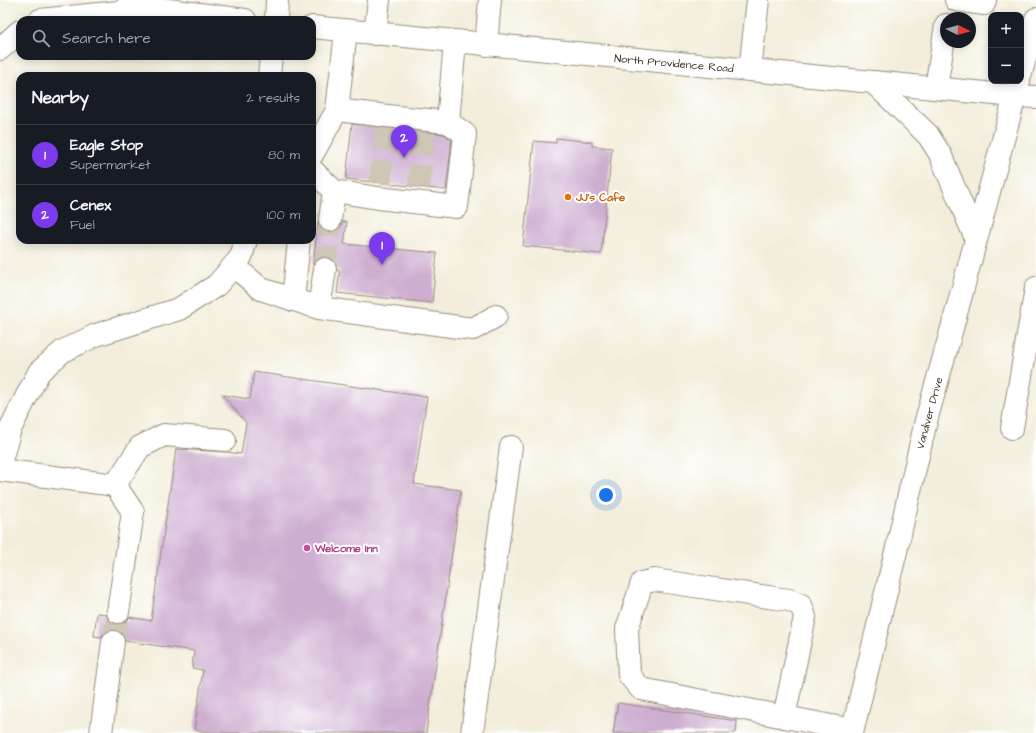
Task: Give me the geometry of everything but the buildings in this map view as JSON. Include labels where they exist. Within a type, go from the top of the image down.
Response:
[{"type":"main road","points":[[129,0],[153,8],[214,16]]},
{"type":"main road","points":[[276,16],[277,0]]},
{"type":"main road","points":[[375,34],[379,0]]},
{"type":"main road","points":[[486,45],[490,0]]},
{"type":"main road","points":[[750,70],[758,0]]},
{"type":"main road","points":[[948,12],[950,0]]},
{"type":"main road","points":[[956,0],[984,4],[985,0]]},
{"type":"main road","points":[[78,16],[153,8]]},
{"type":"main road","points":[[1024,62],[1036,19]]},
{"type":"main road","name":"North Providence Road","points":[[316,28],[936,88],[1017,88],[1036,97]]},
{"type":"main road","points":[[316,148],[337,110],[346,31]]},
{"type":"main road","points":[[0,49],[16,35]]},
{"type":"main road","points":[[448,122],[455,42]]},
{"type":"main road","points":[[936,88],[942,48]]},
{"type":"main road","points":[[270,72],[271,60]]},
{"type":"main road","points":[[874,82],[928,135],[940,154],[976,239]]},
{"type":"main road","name":"Vandiver Drive","points":[[852,731],[926,421],[1017,88]]},
{"type":"main road","points":[[316,174],[334,192],[379,191],[417,195],[457,207],[465,134],[448,122],[425,126],[387,122],[337,110]]},
{"type":"main road","points":[[330,220],[334,192]]},
{"type":"main road","points":[[0,464],[10,429],[39,372],[63,351],[96,335],[179,309],[217,285],[241,257],[245,244]]},
{"type":"main road","points":[[293,300],[299,244]]},
{"type":"main road","points":[[234,266],[261,290],[319,308],[473,330],[496,316]]},
{"type":"main road","points":[[319,308],[325,269]]},
{"type":"main road","points":[[1012,428],[1036,288]]},
{"type":"main road","points":[[115,485],[140,447],[164,435],[225,440]]},
{"type":"main road","points":[[472,733],[511,447]]},
{"type":"main road","points":[[0,470],[115,485],[133,512],[118,612]]},
{"type":"main road","points":[[784,717],[805,617],[801,605],[790,600],[654,580],[642,583],[627,629],[629,675],[641,689],[852,731]]},
{"type":"main road","points":[[101,733],[114,642]]},
{"type":"tunnel","points":[[380,183],[386,128]]},
{"type":"tunnel","points":[[419,187],[424,132]]},
{"type":"tunnel","points":[[325,269],[330,220]]},
{"type":"tunnel","points":[[113,642],[118,612]]},
{"type":"place","name":"Cenex","points":[[404,158]]},
{"type":"place","name":"JJ's Cafe","points":[[568,197]]},
{"type":"place","name":"Eagle Stop","points":[[382,265]]},
{"type":"place","name":"Welcome Inn","points":[[307,548]]}]
